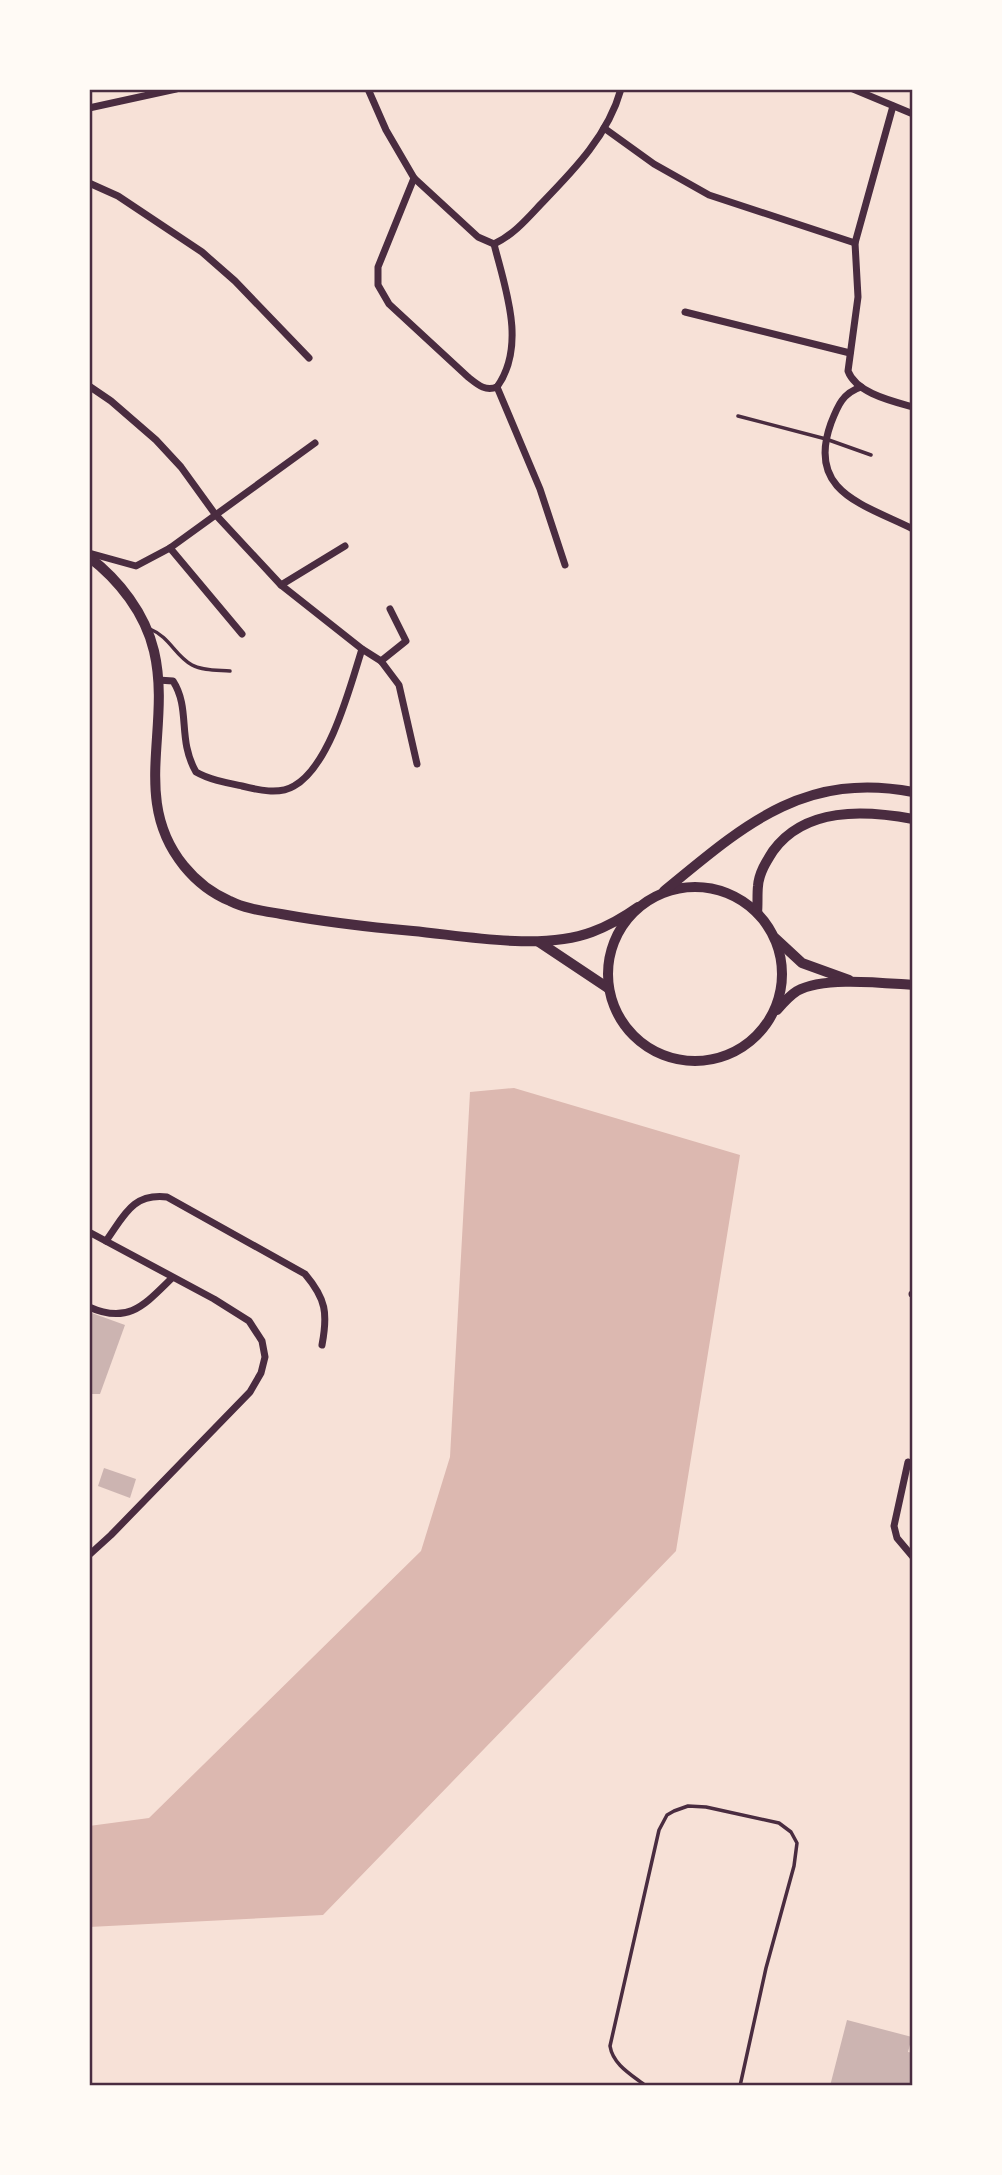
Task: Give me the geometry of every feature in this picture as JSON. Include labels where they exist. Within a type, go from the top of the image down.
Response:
[{"type":"main road","points":[[89,555],[118,582],[145,627],[155,653],[160,699],[155,806],[161,827],[174,855],[203,886],[232,903],[310,920],[539,942],[591,932],[661,894],[703,859],[775,808],[835,790],[859,786],[913,792]]},
{"type":"main road","points":[[757,913],[758,885],[762,870],[774,850],[791,831],[834,815],[883,814],[913,819]]},
{"type":"main road","points":[[661,894],[686,887],[712,889],[737,897],[757,913],[774,938],[802,963],[853,981]]},
{"type":"main road","points":[[638,907],[623,924],[612,943],[607,965],[608,988],[615,1011],[628,1031],[646,1047],[668,1057],[692,1061],[716,1059],[739,1050],[758,1035],[791,995],[802,989],[853,981],[913,985]]},
{"type":"main road","points":[[772,1016],[781,990],[782,964],[774,938]]},
{"type":"main road","points":[[539,942],[608,988]]},
{"type":"street","points":[[127,89],[128,98]]},
{"type":"street","points":[[89,108],[176,89]]},
{"type":"street","points":[[368,89],[386,130],[414,178],[471,231],[494,244],[510,301],[512,324],[509,355],[502,381],[491,390],[481,387],[468,377],[389,304],[378,285],[378,267],[414,178]]},
{"type":"street","points":[[494,244],[513,233],[583,161],[614,112],[621,89]]},
{"type":"street","points":[[853,89],[913,114]]},
{"type":"street","points":[[893,106],[855,243],[859,297],[848,372],[852,380],[861,387],[888,400],[913,407]]},
{"type":"street","points":[[604,128],[669,174],[709,195],[855,243]]},
{"type":"street","points":[[89,183],[118,196],[202,251],[235,281],[309,358]]},
{"type":"street","points":[[685,312],[850,353]]},
{"type":"street","points":[[89,386],[156,439],[181,467],[215,514],[281,585],[381,661],[399,685],[416,764]]},
{"type":"street","points":[[497,387],[540,489],[565,565]]},
{"type":"street","points":[[861,387],[849,391],[843,397],[826,439],[825,459],[830,476],[838,489],[913,529]]},
{"type":"street","points":[[89,555],[136,566],[170,548],[315,443]]},
{"type":"street","points":[[281,585],[345,546]]},
{"type":"street","points":[[170,548],[242,634]]},
{"type":"street","points":[[381,661],[406,641],[390,609]]},
{"type":"street","points":[[158,680],[173,681],[179,690],[183,704],[184,739],[196,772],[209,778],[256,789],[281,791],[293,788],[301,782],[320,758],[337,724],[362,649]]},
{"type":"street","points":[[106,1241],[131,1206],[142,1198],[167,1197],[305,1274],[319,1290],[325,1308],[322,1345]]},
{"type":"street","points":[[89,1232],[214,1299],[249,1321],[262,1341],[265,1357],[261,1373],[250,1392],[89,1555]]},
{"type":"street","points":[[89,1307],[104,1314],[132,1311],[147,1302],[172,1278]]},
{"type":"street","points":[[908,1462],[894,1526],[897,1538],[913,1557]]},
{"type":"lane","points":[[738,416],[871,454]]},
{"type":"lane","points":[[145,627],[165,636],[190,664],[203,669],[230,671]]},
{"type":"lane","points":[[646,2086],[622,2067],[610,2046],[659,1830],[667,1815],[688,1806],[734,1812],[779,1824],[791,1832],[797,1843],[740,2086]]},
{"type":"shaded area","points":[[514,1088],[740,1155],[676,1551],[323,1915],[89,1927],[89,1826],[149,1818],[421,1551],[450,1457],[470,1092]]},
{"type":"building","points":[[89,1312],[125,1325],[100,1394],[89,1394]]},
{"type":"building","points":[[104,1468],[136,1479],[130,1498],[98,1486]]},
{"type":"building","points":[[847,2020],[912,2037],[908,2052],[913,2053],[913,2086],[830,2086]]}]
